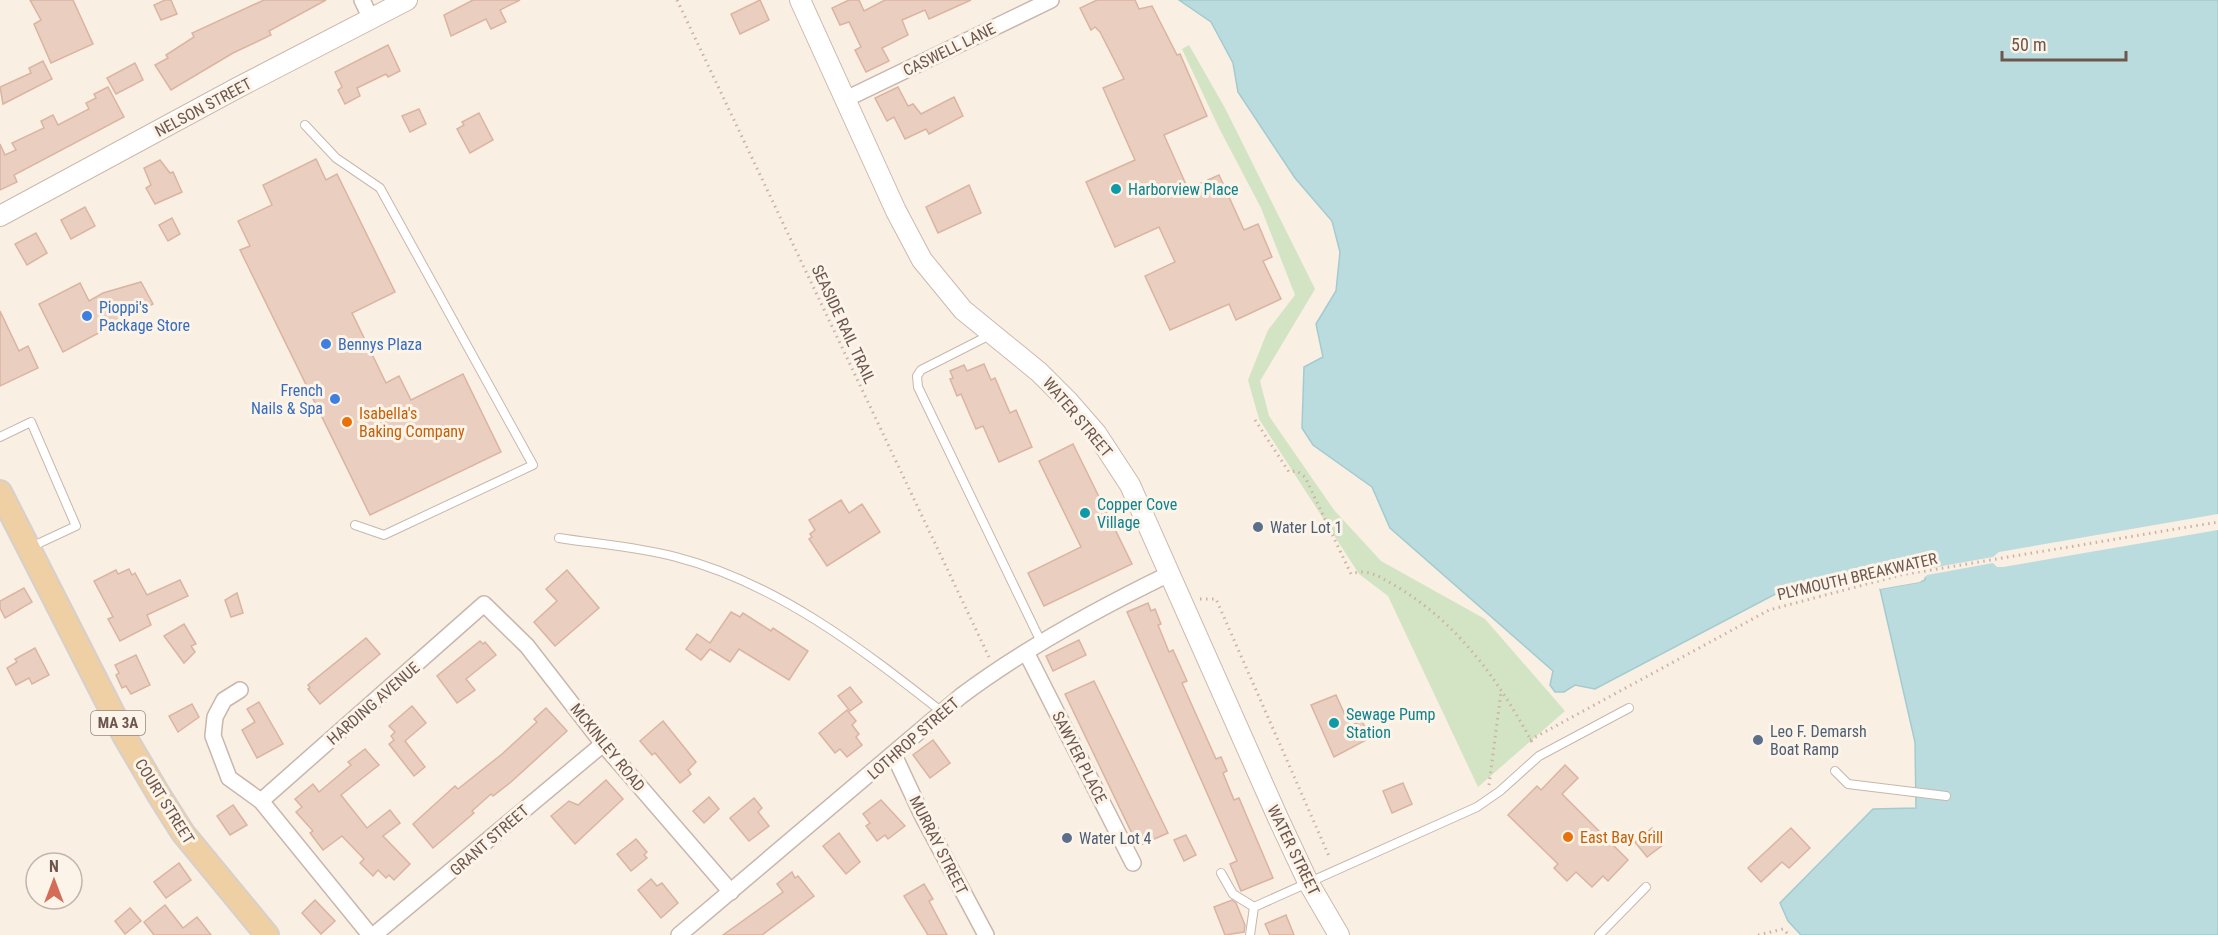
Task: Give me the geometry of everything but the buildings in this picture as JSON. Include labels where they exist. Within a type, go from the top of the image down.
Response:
[{"type":"main road","name":"NELSON STREET","points":[[0,216],[237,88],[407,0]]},
{"type":"main road","name":"WATER STREET","points":[[800,0],[896,211],[922,260],[963,310],[1039,372],[1096,433],[1130,485],[1308,882],[1339,935]]},
{"type":"main road","name":"COURT STREET","points":[[0,492],[125,737],[159,795],[183,833],[266,935]]},
{"type":"street","points":[[362,0],[371,19]]},
{"type":"street","name":"CASWELL LANE","points":[[846,99],[1051,0]]},
{"type":"street","name":"LOTHROP STREET","points":[[679,935],[942,712],[996,670],[1169,574]]},
{"type":"street","name":"MCKINLEY ROAD","points":[[484,604],[527,646],[603,744],[731,892]]},
{"type":"street","name":"HARDING AVENUE","points":[[261,801],[484,604]]},
{"type":"street","name":"SAWYER PLACE","points":[[1026,652],[1133,863]]},
{"type":"street","points":[[240,690],[224,700],[215,717],[213,736],[229,778],[261,801],[372,935]]},
{"type":"street","name":"GRANT STREET","points":[[372,935],[603,744]]},
{"type":"street","name":"MURRAY STREET","points":[[894,755],[922,815],[985,935]]},
{"type":"lane","points":[[305,125],[336,158],[380,188],[532,465],[384,535],[355,525]]},
{"type":"lane","points":[[992,334],[921,370],[917,376],[918,387],[1042,644]]},
{"type":"lane","points":[[0,437],[32,422],[76,526],[28,548]]},
{"type":"lane","points":[[559,538],[676,557],[767,590],[874,658],[942,712]]},
{"type":"lane","points":[[1254,907],[1442,825],[1487,801],[1539,756],[1629,708]]},
{"type":"lane","points":[[1835,771],[1848,784],[1946,796]]},
{"type":"lane","points":[[1221,873],[1233,894],[1254,907]]},
{"type":"lane","points":[[1599,935],[1646,887]]},
{"type":"lane","points":[[1250,935],[1254,907]]},
{"type":"path","name":"SEASIDE RAIL TRAIL","points":[[677,0],[990,658]]},
{"type":"path","points":[[1255,420],[1289,472],[1297,471],[1305,477],[1351,574],[1361,570],[1378,576],[1433,612],[1463,639],[1485,666],[1501,692],[1511,702],[1539,756]]},
{"type":"path","name":"PLYMOUTH BREAKWATER","points":[[1530,740],[1768,609],[1901,575],[2218,522]]},
{"type":"path","points":[[1487,801],[1501,692]]},
{"type":"path","points":[[1758,935],[1783,929],[1789,935]]},
{"type":"green space","points":[[1189,45],[1225,108],[1315,289],[1260,381],[1269,416],[1334,510],[1381,561],[1485,619],[1565,711],[1478,787],[1388,596],[1359,574],[1259,419],[1248,380],[1268,330],[1295,295],[1261,208],[1218,126],[1182,49]]},
{"type":"water","points":[[1179,0],[2218,0],[2218,935],[1801,935],[1788,921],[1780,903],[1873,809],[1916,808],[1915,742],[1880,589],[1925,580],[1925,569],[1916,566],[1785,589],[1595,689],[1575,685],[1564,692],[1555,692],[1550,685],[1553,671],[1390,528],[1372,487],[1313,445],[1302,428],[1304,367],[1323,357],[1316,324],[1336,291],[1340,252],[1332,221],[1295,178],[1238,92],[1233,63],[1211,22]]},
{"type":"pier","points":[[2218,514],[2218,530],[2003,567],[1997,567],[1993,563],[1927,575],[1920,582],[1880,589],[1879,586],[1919,580],[1924,575],[1920,568],[1877,574],[1876,571],[1916,565],[1926,569],[1993,557],[1999,552]]},
{"type":"place","name":"Harborview Place","points":[[1116,189]]},
{"type":"place","name":"Pioppi's Package Store","points":[[87,316]]},
{"type":"place","name":"Bennys Plaza","points":[[326,344]]},
{"type":"place","name":"French Nails & Spa","points":[[335,399]]},
{"type":"place","name":"Isabella's Baking Company","points":[[347,422]]},
{"type":"place","name":"Copper Cove Village","points":[[1085,513]]},
{"type":"place","name":"Water Lot 1","points":[[1258,527]]},
{"type":"place","name":"Sewage Pump Station","points":[[1334,723]]},
{"type":"place","name":"Leo F. Demarsh Boat Ramp","points":[[1758,740]]},
{"type":"place","name":"East Bay Grill","points":[[1568,837]]},
{"type":"place","name":"Water Lot 4","points":[[1067,838]]}]
